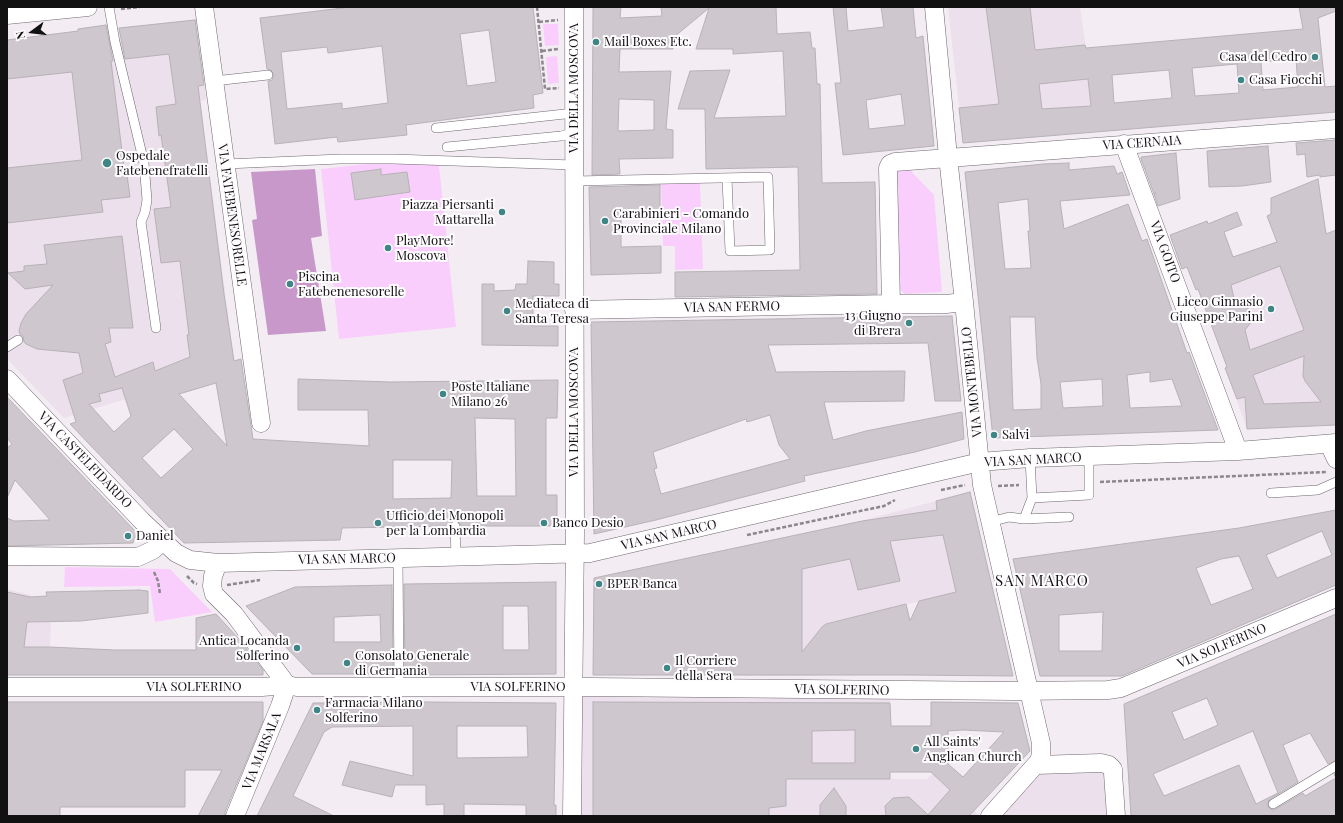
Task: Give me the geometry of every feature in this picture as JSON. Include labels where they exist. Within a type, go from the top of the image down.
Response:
[{"type":"street","points":[[7,15],[88,7]]},
{"type":"street","name":"VIA FATEBENESORELLE","points":[[204,7],[261,423]]},
{"type":"street","points":[[934,7],[948,157]]},
{"type":"street","name":"VIA DELLA MOSCOVA","points":[[568,13],[574,113],[574,554],[572,816]]},
{"type":"street","name":"VIA CERNAIA","points":[[891,304],[888,168],[890,164],[895,162],[1336,129]]},
{"type":"street","name":"VIA GOITO","points":[[1124,144],[1238,451]]},
{"type":"street","name":"VIA MONTEBELLO","points":[[948,157],[983,494],[1041,743],[1041,754],[1036,765]]},
{"type":"street","name":"VIA SAN FERMO","points":[[574,310],[946,304],[964,302]]},
{"type":"street","name":"VIA CASTELFIDARDO","points":[[7,379],[162,541]]},
{"type":"street","name":"VIA SAN MARCO","points":[[162,541],[176,553],[190,560],[218,563],[237,561],[574,554],[598,551],[980,462],[1030,458],[1238,451],[1333,454]]},
{"type":"street","points":[[7,556],[138,556],[153,550],[162,541]]},
{"type":"street","points":[[218,563],[213,576],[212,586],[214,594],[234,614],[287,685]]},
{"type":"street","name":"VIA SOLFERINO","points":[[7,687],[262,687],[287,685],[297,687],[573,687],[1030,691],[1108,690],[1121,688],[1336,598]]},
{"type":"street","name":"VIA MARSALA","points":[[235,816],[280,706],[287,685]]},
{"type":"street","points":[[990,816],[1036,765],[1104,763],[1113,769],[1116,816]]},
{"type":"lane","points":[[109,7],[115,42],[144,163],[147,200],[145,212],[141,222],[156,328]]},
{"type":"lane","points":[[214,81],[268,75]]},
{"type":"lane","points":[[436,128],[574,113]]},
{"type":"lane","points":[[447,147],[561,136],[574,133]]},
{"type":"lane","points":[[226,164],[340,159],[393,159],[574,173],[727,178],[768,177],[770,250],[730,251],[727,178]]},
{"type":"lane","points":[[7,347],[18,340]]},
{"type":"lane","points":[[1032,498],[1089,495],[1089,457]]},
{"type":"lane","points":[[1024,519],[1032,498],[1030,458]]},
{"type":"lane","points":[[1271,492],[1318,490],[1336,482]]},
{"type":"lane","points":[[990,522],[1009,517],[1024,519],[1069,517]]},
{"type":"lane","points":[[455,526],[456,557]]},
{"type":"lane","points":[[398,558],[399,687]]},
{"type":"lane","points":[[1273,804],[1336,766]]},
{"type":"path","points":[[537,7],[545,89],[562,88]]},
{"type":"path","points":[[539,22],[568,13]]},
{"type":"path","points":[[542,51],[560,49]]},
{"type":"path","points":[[1089,483],[1333,454]]},
{"type":"path","points":[[995,486],[1032,485]]},
{"type":"path","points":[[154,572],[158,581],[160,594]]},
{"type":"shaded area","points":[[948,7],[1080,7],[1095,132],[963,143]]},
{"type":"shaded area","name":"Ospedale Fatebenefratelli","points":[[197,19],[206,100],[200,101],[234,361],[126,399],[64,418],[7,359],[7,40],[78,31],[78,29],[110,24],[114,28],[121,28]]},
{"type":"shaded area","points":[[543,24],[558,24],[559,45],[545,46]]},
{"type":"shaded area","points":[[557,56],[559,83],[548,84],[546,57]]},
{"type":"shaded area","name":"PlayMore! Moscova","points":[[438,156],[456,327],[339,339],[321,169]]},
{"type":"shaded area","points":[[908,168],[934,195],[942,292],[905,294],[896,286],[893,169]]},
{"type":"shaded area","name":"Piscina Fatebenenesorelle","points":[[315,169],[322,236],[311,238],[326,331],[268,335],[252,220],[257,219],[251,172]]},
{"type":"shaded area","points":[[700,182],[703,269],[675,270],[675,246],[663,246],[661,183]]},
{"type":"shaded area","name":"Liceo Ginnasio Giuseppe Parini","points":[[1320,212],[1336,258],[1336,425],[1247,429],[1225,368],[1227,367],[1198,289],[1196,290],[1187,267],[1212,264],[1277,242]]},
{"type":"shaded area","points":[[936,501],[953,580],[966,590],[826,624],[818,632],[816,676],[593,675],[594,578],[853,523]]},
{"type":"shaded area","points":[[65,567],[170,569],[212,612],[155,622],[150,586],[64,587]]},
{"type":"shaded area","points":[[7,589],[31,595],[27,620],[32,622],[51,622],[50,647],[58,647],[59,675],[7,675]]},
{"type":"shaded area","points":[[574,689],[890,691],[890,779],[927,779],[933,773],[980,816],[573,816]]},
{"type":"shaded area","points":[[1111,764],[1115,816],[991,816],[1038,767]]},
{"type":"building","points":[[351,7],[533,7],[543,93],[533,95],[534,108],[406,125],[407,135],[338,142],[337,137],[275,144],[268,81],[272,80],[274,75],[271,70],[267,69],[260,18]],"holes":[[[489,30],[496,82],[467,86],[460,34]],[[382,46],[388,103],[342,109],[342,103],[287,109],[281,52],[327,47],[328,53]]]},
{"type":"building","points":[[593,7],[621,7],[620,18],[662,16],[661,7],[776,7],[777,34],[810,32],[812,48],[815,48],[817,84],[820,84],[822,183],[875,182],[877,294],[675,297],[675,272],[800,270],[798,167],[706,169],[705,109],[678,109],[690,71],[730,70],[714,118],[786,116],[783,51],[733,54],[733,49],[696,49],[709,8],[674,37],[673,49],[620,49],[619,72],[671,71],[666,129],[673,130],[673,158],[619,159],[620,174],[592,175]],"holes":[[[619,99],[654,100],[654,130],[618,131]]]},
{"type":"building","points":[[833,7],[846,7],[848,31],[884,27],[881,7],[913,7],[916,38],[923,36],[934,146],[843,155],[835,83],[841,83]],"holes":[[[901,94],[905,125],[869,129],[866,100]]]},
{"type":"building","points":[[986,7],[1030,7],[1035,50],[1085,45],[1086,48],[1303,29],[1299,7],[1336,7],[1336,11],[1318,18],[1325,87],[1336,86],[1336,112],[963,143],[959,108],[999,104]],"holes":[[[1296,59],[1298,87],[1263,90],[1261,62]],[[1237,64],[1239,93],[1195,96],[1192,68]],[[1169,70],[1172,98],[1114,103],[1112,75]],[[1088,79],[1091,106],[1042,109],[1039,84]]]},
{"type":"building","points":[[195,20],[204,85],[198,86],[224,294],[234,361],[241,359],[253,439],[369,446],[368,410],[298,410],[298,379],[391,382],[558,380],[557,418],[546,418],[546,495],[557,495],[557,526],[461,526],[460,523],[454,520],[449,526],[342,528],[340,540],[184,543],[70,424],[76,422],[63,380],[83,373],[79,353],[37,349],[24,342],[23,336],[19,331],[26,314],[53,285],[25,289],[8,273],[24,271],[24,266],[47,264],[44,245],[122,236],[133,328],[109,328],[111,342],[105,344],[115,377],[153,362],[155,371],[190,357],[187,335],[189,335],[180,261],[161,263],[154,209],[171,207],[161,135],[159,136],[156,107],[176,104],[169,54],[125,59],[119,28]],"holes":[[[216,383],[227,446],[179,394]],[[122,388],[131,416],[114,432],[89,404],[101,401],[99,394]],[[475,418],[515,419],[516,496],[477,496]],[[174,429],[193,449],[161,478],[142,458]],[[393,460],[452,460],[451,498],[393,499]]]},
{"type":"building","points":[[106,25],[113,61],[111,61],[124,168],[126,168],[130,197],[101,200],[103,212],[7,223],[7,168],[82,160],[72,72],[7,79],[7,40],[78,31],[78,29]]},
{"type":"building","points":[[1336,140],[1336,175],[1307,177],[1305,154],[1297,155],[1296,143]]},
{"type":"building","points":[[1268,146],[1271,182],[1242,186],[1209,187],[1207,151]]},
{"type":"building","points":[[1176,153],[1180,199],[1158,206],[1141,157]]},
{"type":"building","points":[[1069,163],[1069,170],[1114,166],[1117,174],[1122,172],[1130,195],[1060,201],[1064,229],[1128,204],[1142,241],[1147,239],[1187,353],[1189,352],[1218,430],[993,438],[965,172],[1043,164]],"holes":[[[1028,199],[1030,231],[1028,231],[1031,268],[1005,269],[998,203]],[[1010,317],[1035,317],[1037,358],[1041,384],[1041,409],[1013,410]],[[1150,372],[1150,382],[1172,379],[1182,406],[1130,408],[1127,375]],[[1102,379],[1103,406],[1063,408],[1060,382]]]},
{"type":"building","points":[[381,169],[381,175],[407,172],[410,192],[355,200],[351,173]]},
{"type":"building","name":"Liceo Ginnasio Giuseppe Parini","points":[[1318,179],[1326,234],[1336,230],[1336,425],[1247,429],[1245,397],[1237,399],[1225,368],[1227,367],[1198,289],[1196,290],[1187,267],[1182,269],[1170,235],[1207,221],[1208,224],[1237,212],[1242,225],[1224,232],[1233,257],[1277,242],[1267,216],[1271,214],[1271,198]],"holes":[[[1280,266],[1304,330],[1250,350],[1245,330],[1252,321],[1252,316],[1250,310],[1244,306],[1236,307],[1231,285]],[[1304,356],[1303,376],[1305,381],[1321,402],[1264,404],[1253,375]]]},
{"type":"building","name":"Carabinieri - Comando Provinciale Milano","points":[[660,185],[660,211],[621,212],[621,247],[661,246],[661,273],[591,275],[589,187]]},
{"type":"building","name":"Mediateca di Santa Teresa","points":[[528,261],[554,262],[554,284],[559,284],[559,296],[533,296],[533,326],[558,326],[558,346],[482,345],[482,284],[494,284],[494,291],[515,290],[516,284],[527,284]]},
{"type":"building","points":[[952,316],[961,401],[935,401],[928,343],[768,345],[776,372],[905,371],[904,401],[824,402],[833,440],[866,431],[962,412],[964,439],[915,452],[804,476],[805,481],[656,520],[594,534],[591,322]],"holes":[[[770,415],[779,445],[790,459],[661,494],[654,469],[657,468],[653,452],[746,419],[747,422]]]},
{"type":"building","points":[[7,397],[137,533],[133,543],[7,546],[7,518],[14,521],[50,520],[15,480],[7,498],[7,448],[12,444],[7,438]]},
{"type":"building","points":[[970,492],[1013,676],[593,675],[594,578],[862,521],[937,510],[936,501]],"holes":[[[943,535],[956,592],[919,601],[910,621],[906,604],[826,624],[802,652],[802,569],[850,559],[858,590],[900,581],[890,541]]]},
{"type":"building","points":[[1336,510],[1336,585],[1122,676],[1040,676],[1013,559],[1239,528]],"holes":[[[1322,531],[1332,555],[1277,578],[1266,555]],[[1239,556],[1253,589],[1211,605],[1196,568],[1221,559]],[[1103,612],[1102,651],[1059,651],[1059,615]]]},
{"type":"building","points":[[556,582],[556,674],[406,675],[404,584]],"holes":[[[503,606],[528,606],[529,650],[503,650]]]},
{"type":"building","points":[[392,585],[393,674],[312,674],[246,606],[295,587]],"holes":[[[380,615],[381,642],[334,642],[334,617]]]},
{"type":"building","points":[[148,591],[148,613],[81,621],[27,622],[24,647],[115,650],[196,650],[196,618],[216,614],[239,639],[263,670],[263,675],[7,675],[7,592],[30,597],[47,596],[46,592]]},
{"type":"building","points":[[1336,614],[1336,760],[1328,764],[1310,733],[1283,745],[1298,782],[1270,799],[1267,804],[1270,809],[1274,810],[1303,793],[1305,796],[1336,778],[1336,816],[1131,816],[1124,704]],"holes":[[[1207,698],[1218,725],[1184,740],[1172,712]],[[1253,731],[1278,793],[1256,804],[1239,765],[1164,796],[1153,774]]]},
{"type":"building","points":[[7,702],[263,702],[263,721],[225,812],[225,816],[198,816],[222,770],[185,770],[185,807],[60,807],[60,816],[7,816]]},
{"type":"building","points":[[593,702],[890,703],[891,726],[931,726],[931,702],[1018,703],[1030,751],[969,816],[886,816],[885,806],[893,798],[909,797],[928,815],[950,790],[931,772],[890,772],[890,779],[786,779],[786,806],[769,808],[769,816],[593,816]],"holes":[[[855,730],[855,763],[812,763],[812,731]],[[963,730],[1004,732],[963,777],[948,764],[948,731]]]},
{"type":"building","points":[[313,703],[556,703],[554,805],[556,805],[556,816],[526,816],[526,805],[464,804],[464,816],[444,816],[444,804],[426,805],[426,785],[395,785],[392,797],[342,785],[350,761],[413,776],[413,726],[332,727],[324,732],[293,796],[334,816],[257,816]],"holes":[[[457,726],[527,726],[528,757],[457,758]]]},
{"type":"building","points":[[834,788],[846,806],[846,816],[820,816],[820,805]]},
{"type":"place","name":"Mail Boxes Etc.","points":[[596,42]]},
{"type":"place","name":"Casa del Cedro","points":[[1315,57]]},
{"type":"place","name":"Casa Fiocchi","points":[[1241,80]]},
{"type":"place","name":"Ospedale Fatebenefratelli","points":[[107,163]]},
{"type":"place","name":"Piazza Piersanti Mattarella","points":[[502,212]]},
{"type":"place","name":"Carabinieri - Comando Provinciale Milano","points":[[605,221]]},
{"type":"place","name":"PlayMore! Moscova","points":[[388,248]]},
{"type":"place","name":"Piscina Fatebenenesorelle","points":[[290,284]]},
{"type":"place","name":"Liceo Ginnasio Giuseppe Parini","points":[[1271,309]]},
{"type":"place","name":"Mediateca di Santa Teresa","points":[[507,311]]},
{"type":"place","name":"13 Giugno di Brera","points":[[909,323]]},
{"type":"place","name":"Poste Italiane Milano 26","points":[[443,394]]},
{"type":"place","name":"Salvi","points":[[994,435]]},
{"type":"place","name":"Ufficio dei Monopoli per la Lombardia","points":[[378,523]]},
{"type":"place","name":"Banco Desio","points":[[544,523]]},
{"type":"place","name":"Daniel","points":[[128,536]]},
{"type":"place","name":"BPER Banca","points":[[599,584]]},
{"type":"place","name":"Antica Locanda Solferino","points":[[297,648]]},
{"type":"place","name":"Consolato Generale di Germania","points":[[347,663]]},
{"type":"place","name":"Il Corriere della Sera","points":[[667,668]]},
{"type":"place","name":"Farmacia Milano Solferino","points":[[317,710]]},
{"type":"place","name":"All Saints' Anglican Church","points":[[916,749]]},
{"type":"district","name":"SAN MARCO","points":[[1042,581]]}]
